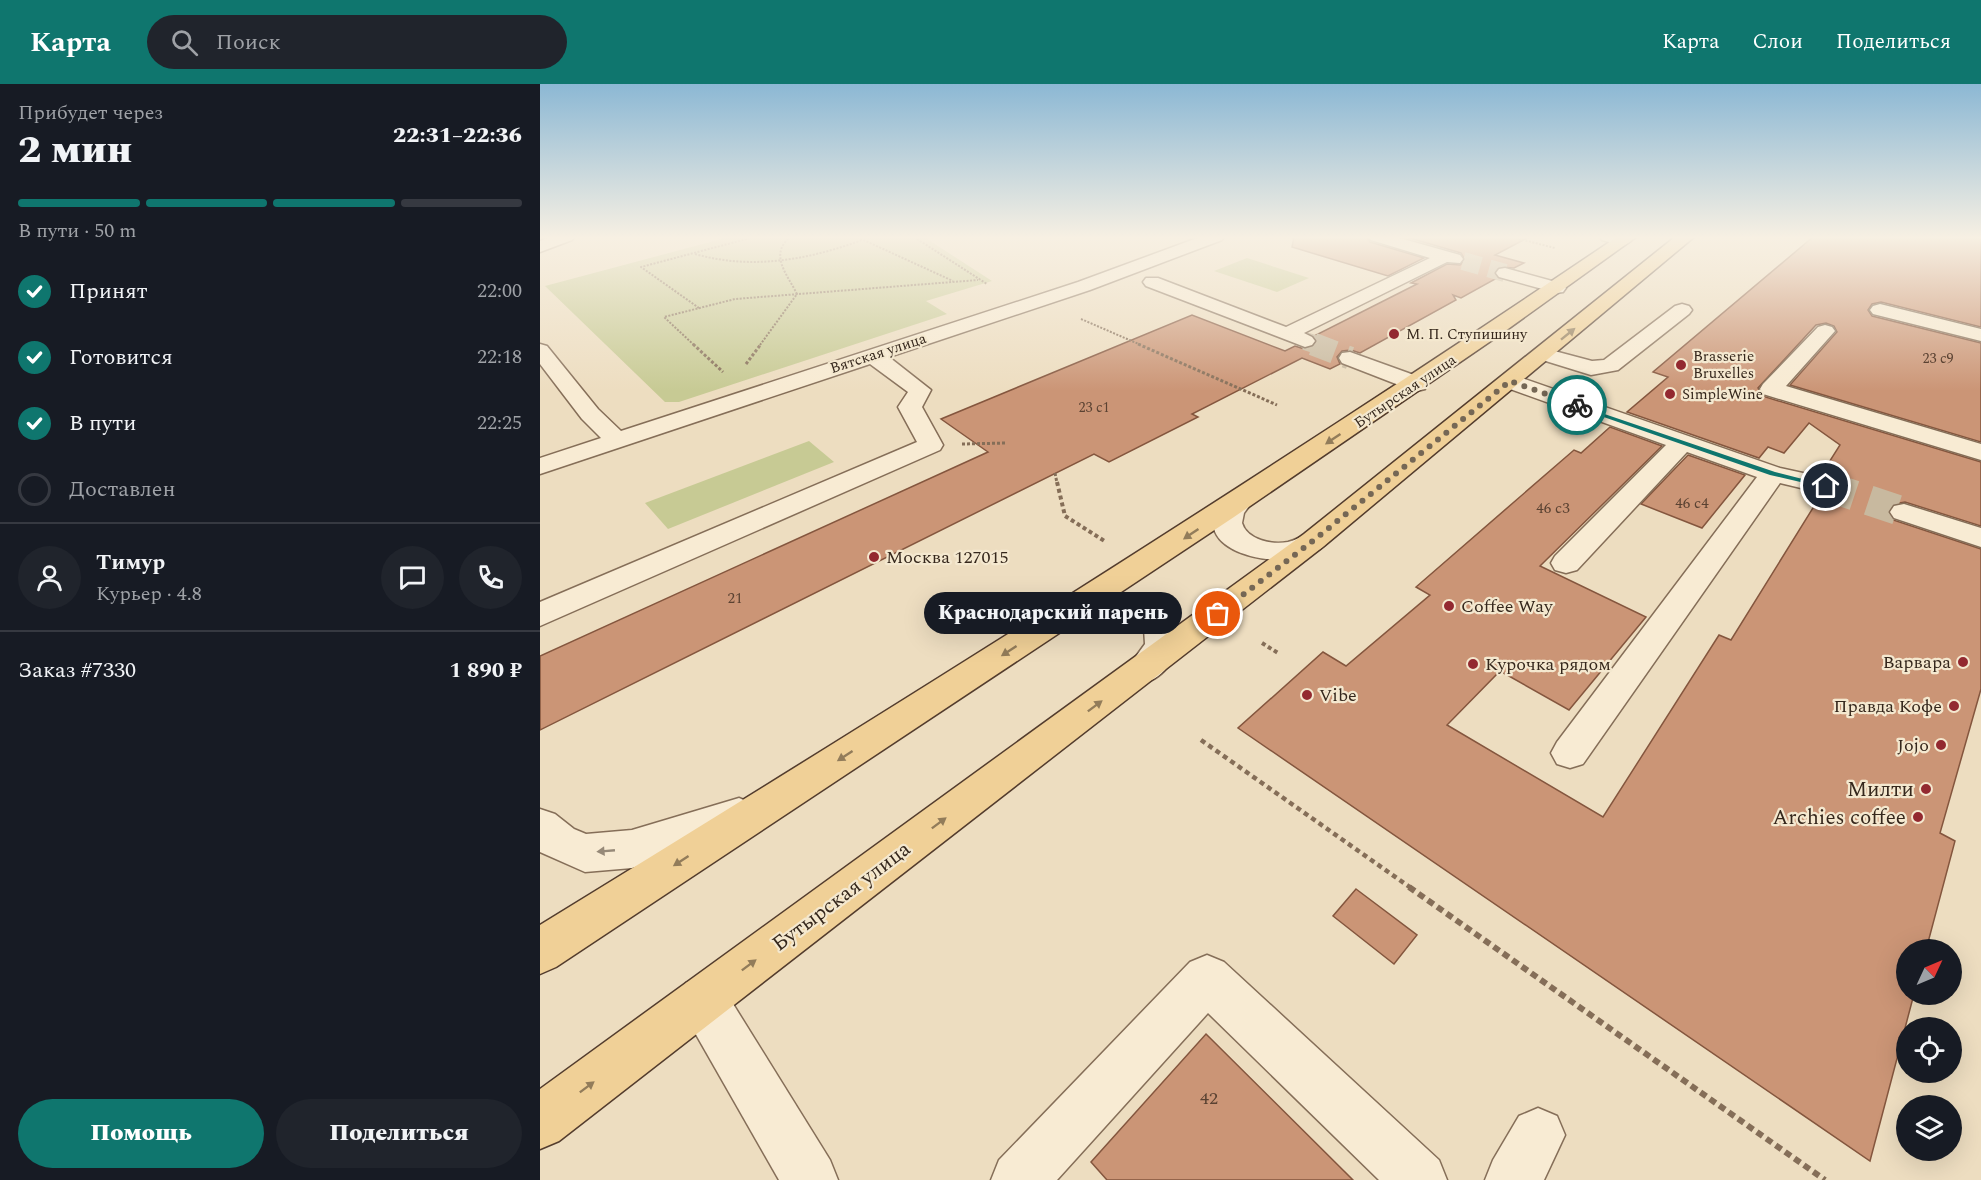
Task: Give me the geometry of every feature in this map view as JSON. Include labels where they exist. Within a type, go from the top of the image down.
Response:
[{"type":"main road","name":"Бутырская улица","points":[[540,951],[1065,615],[1417,384],[1557,288]]},
{"type":"main road","name":"Бутырская улица","points":[[540,1122],[1314,540],[1623,288]]},
{"type":"street","name":"Вятская улица","points":[[540,466],[1077,288]]},
{"type":"street","points":[[1168,288],[1296,337],[1395,288]]},
{"type":"street","points":[[1543,354],[1591,368],[1610,365],[1682,310]]},
{"type":"street","points":[[1880,310],[1981,335]]},
{"type":"street","points":[[1825,331],[1771,389],[1981,452]]},
{"type":"street","points":[[540,350],[590,414],[617,441]]},
{"type":"street","points":[[540,615],[931,444],[910,407],[920,390],[873,355]]},
{"type":"street","points":[[1350,358],[1417,384]]},
{"type":"street","points":[[1510,381],[1773,474],[1826,486]]},
{"type":"street","points":[[1566,562],[1683,442]]},
{"type":"street","points":[[1570,753],[1773,474]]},
{"type":"street","name":"Бутырская улица","points":[[1239,501],[1231,510],[1227,520],[1229,530],[1237,539],[1251,547],[1267,551],[1285,551],[1300,548],[1314,540]]},
{"type":"street","points":[[1904,512],[1981,538]]},
{"type":"street","name":"Бутырская улица","points":[[1065,615],[1102,603],[1122,603],[1139,608],[1153,617],[1161,629],[1162,643],[1156,658],[1143,670]]},
{"type":"street","points":[[540,827],[559,842],[585,853],[632,849],[764,808]]},
{"type":"street","points":[[1019,1180],[1207,979],[1419,1180]]},
{"type":"street","points":[[703,1000],[810,1180]]},
{"type":"path","points":[[671,288],[699,308]]},
{"type":"path","points":[[794,288],[797,294]]},
{"type":"path","points":[[724,373],[664,317],[735,299],[874,288]]},
{"type":"path","points":[[740,371],[797,294]]},
{"type":"path","points":[[1075,316],[1277,405]]},
{"type":"path","points":[[931,444],[1007,443]]},
{"type":"path","points":[[1055,473],[1065,516],[1107,543]]},
{"type":"path","points":[[1262,643],[1278,653]]},
{"type":"path","points":[[1201,740],[1825,1180]]},
{"type":"green space","points":[[547,288],[968,288],[926,301],[947,314],[679,402],[665,402]]},
{"type":"green space","points":[[1265,288],[1286,288],[1277,292]]},
{"type":"green space","points":[[809,441],[834,462],[668,529],[645,503]]},
{"type":"building","points":[[1409,288],[1479,288],[1461,298],[1453,295],[1456,300],[1360,353],[1351,350],[1342,351],[1337,357],[1340,364],[1330,369],[1302,358],[1192,414],[1198,417],[1109,462],[1094,454],[540,730],[540,656],[988,452],[941,419],[1192,315],[1285,351],[1295,346],[1304,349],[1313,347],[1317,341],[1314,336]]},
{"type":"building","points":[[1752,288],[1981,288],[1981,327],[1881,302],[1872,304],[1868,310],[1872,316],[1981,343],[1981,442],[1790,385],[1837,332],[1834,326],[1826,323],[1816,325],[1758,388],[1762,396],[1981,462],[1981,526],[1905,502],[1894,504],[1888,511],[1893,520],[1981,549],[1981,689],[1940,833],[1955,841],[1929,939],[1896,939],[1896,1005],[1911,1005],[1908,1017],[1896,1017],[1896,1062],[1870,1161],[1238,728],[1323,652],[1346,666],[1430,595],[1416,587],[1574,450],[1581,453],[1610,427],[1662,446],[1540,566],[1646,617],[1569,710],[1500,671],[1447,725],[1603,817],[1719,635],[1731,640],[1821,495],[1835,494],[1841,487],[1837,479],[1832,477],[1836,470],[1826,467],[1840,445],[1809,423],[1784,453],[1768,447],[1759,458],[1627,412],[1668,377],[1653,372]]},
{"type":"building","points":[[1688,455],[1745,475],[1702,528],[1641,504]]},
{"type":"building","points":[[1356,889],[1417,935],[1394,964],[1333,916]]},
{"type":"building","points":[[1206,1034],[1353,1180],[1107,1180],[1091,1162]]},
{"type":"tunnel","points":[[1305,341],[1317,345]]},
{"type":"tunnel","points":[[1313,344],[1350,358]]},
{"type":"tunnel","points":[[1826,486],[1904,512]]},
{"type":"way so far","points":[[1218,614],[1314,540],[1510,381],[1577,405]]},
{"type":"place","name":"М. П. Ступишину","points":[[1394,334]]},
{"type":"place","name":"Brasserie Bruxelles","points":[[1681,365]]},
{"type":"place","name":"SimpleWine","points":[[1670,394]]},
{"type":"place","name":"Москва 127015","points":[[874,557]]},
{"type":"place","name":"Coffee Way","points":[[1449,606]]},
{"type":"place","name":"Краснодарский парень","points":[[1218,614]]},
{"type":"place","name":"Варвара","points":[[1963,662]]},
{"type":"place","name":"Курочка рядом","points":[[1473,664]]},
{"type":"place","name":"Vibe","points":[[1307,695]]},
{"type":"place","name":"Правда Кофе","points":[[1954,706]]},
{"type":"place","name":"Jojo","points":[[1941,745]]},
{"type":"place","name":"Милти","points":[[1926,789]]},
{"type":"place","name":"Archies coffee","points":[[1918,817]]},
{"type":"route","points":[[1577,405],[1773,474],[1826,486]]}]
